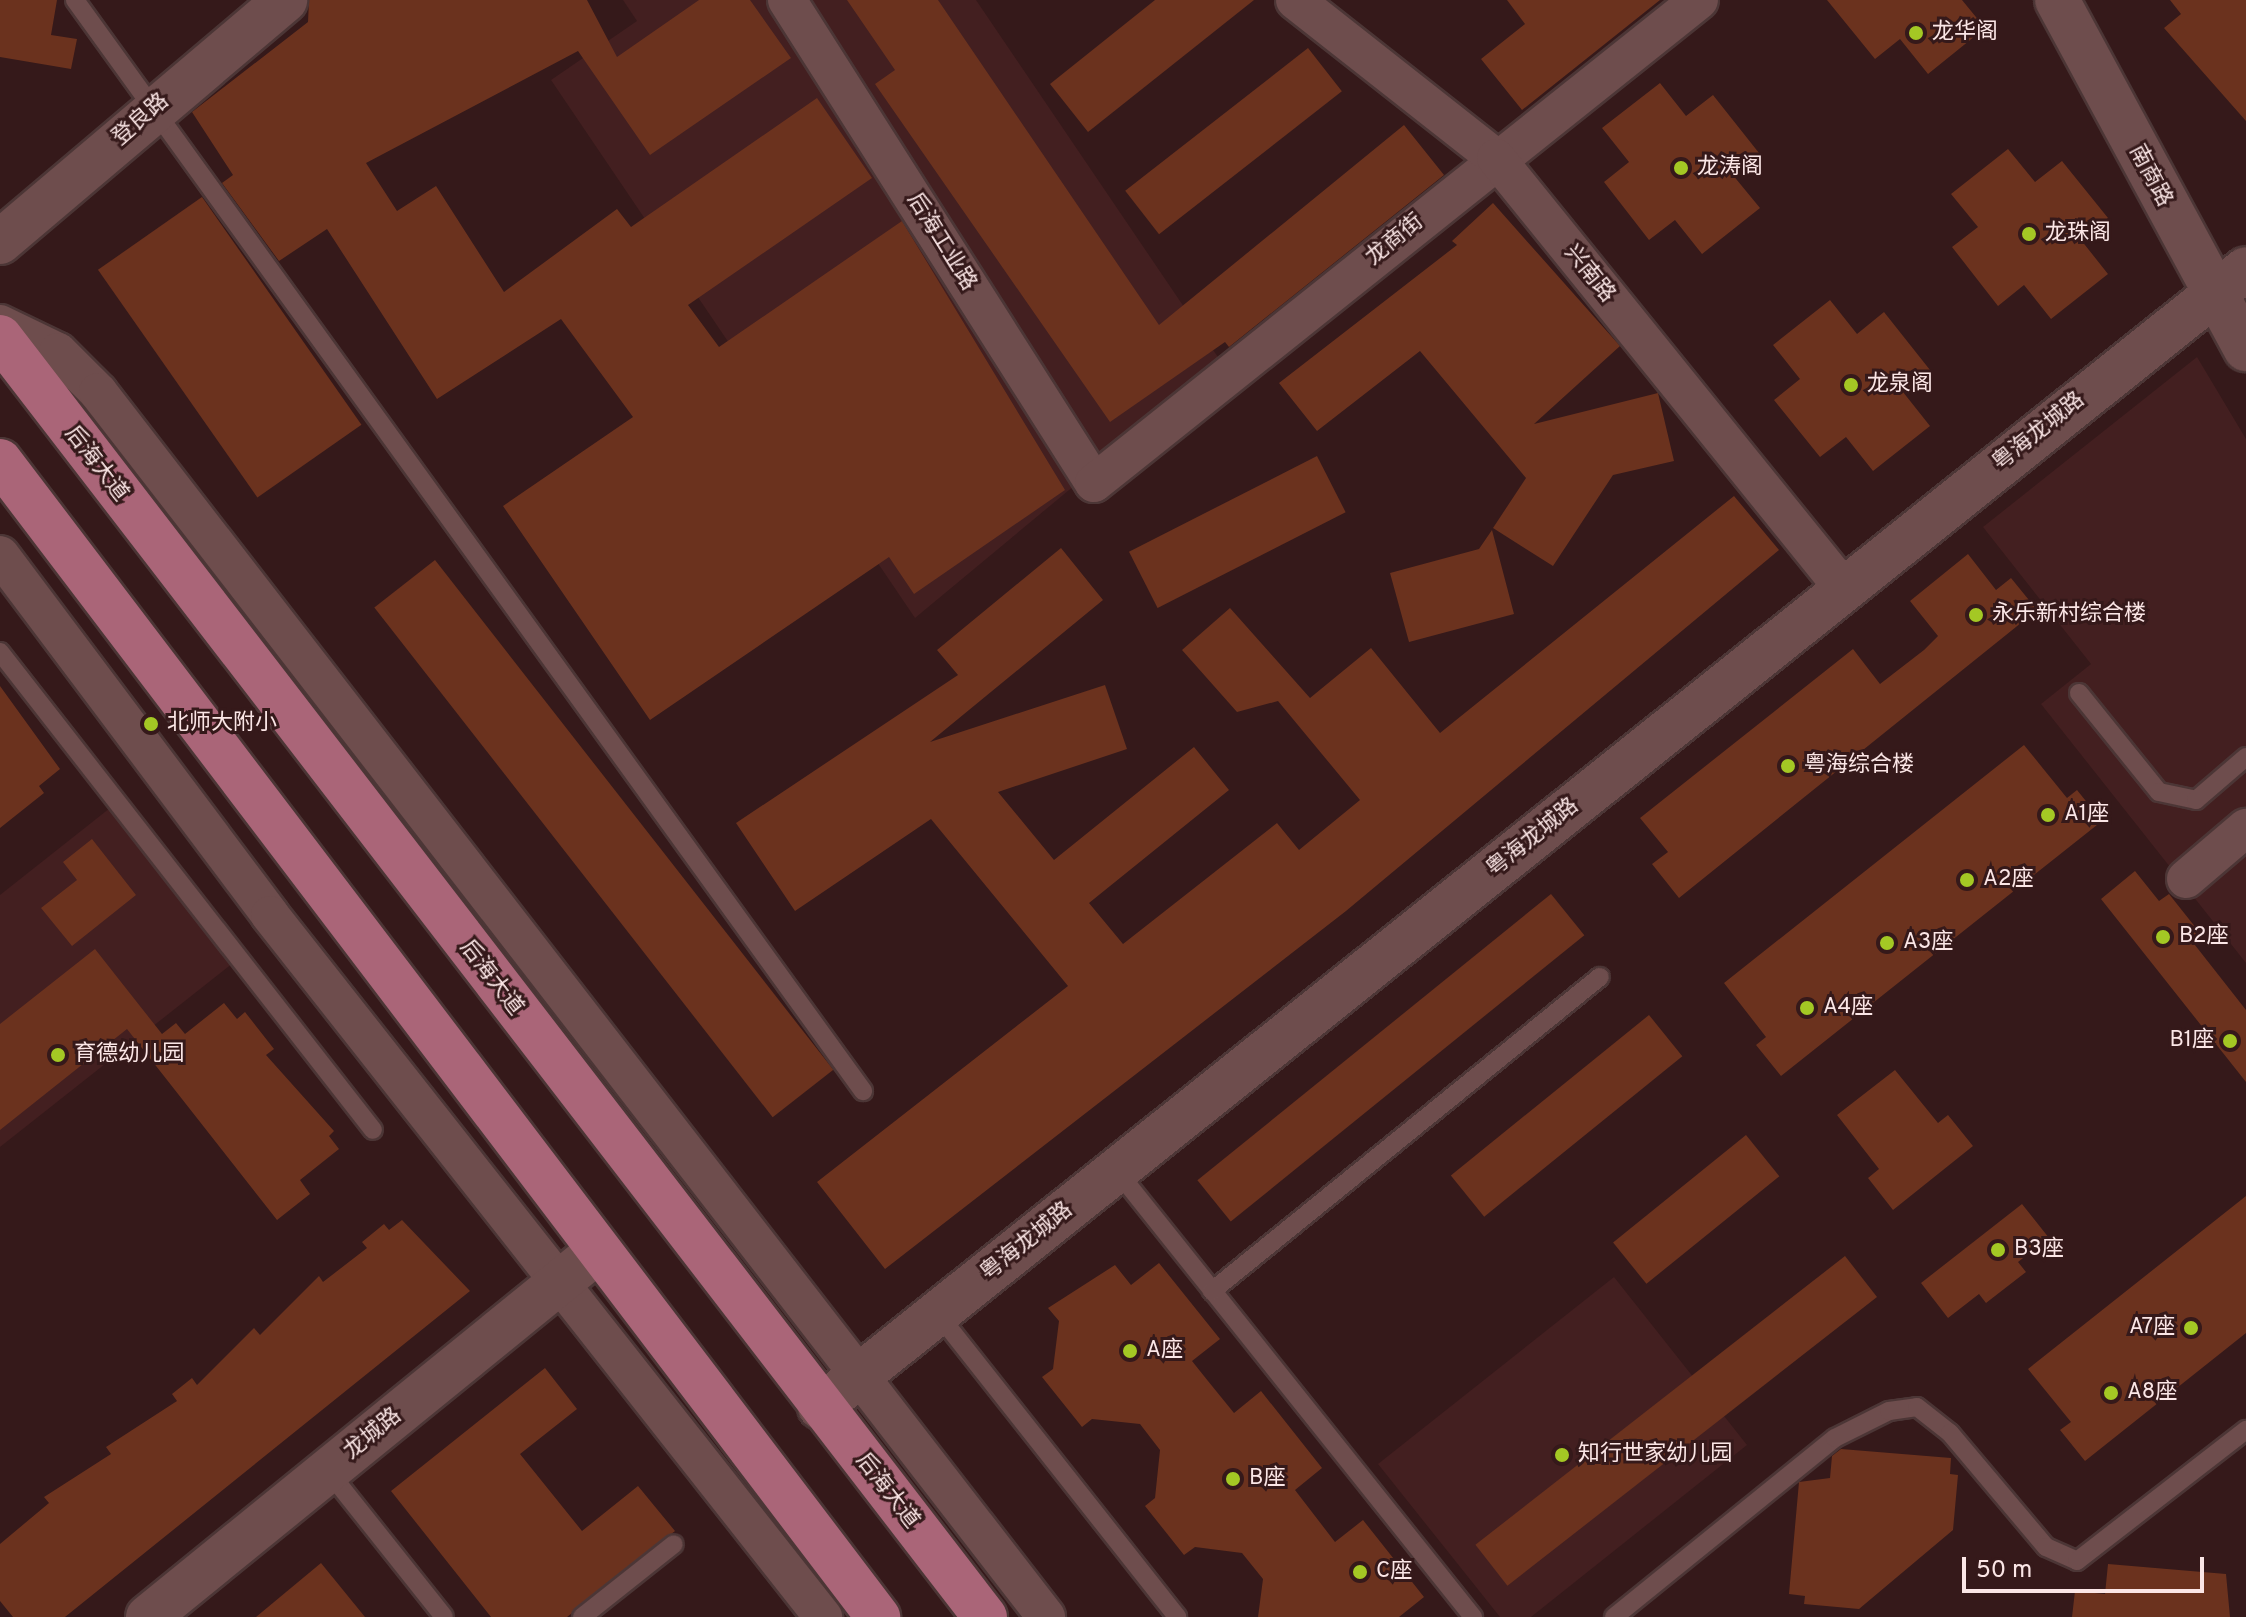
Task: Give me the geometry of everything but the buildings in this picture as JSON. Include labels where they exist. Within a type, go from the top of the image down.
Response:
[{"type":"main road","name":"后海大道","points":[[0,337],[820,1407],[985,1617]]},
{"type":"main road","points":[[0,461],[878,1617]]},
{"type":"street","points":[[0,203],[145,100],[255,0]]},
{"type":"street","name":"登良路","points":[[0,242],[145,100],[285,0]]},
{"type":"street","name":"后海工业路","points":[[787,0],[1094,483]]},
{"type":"street","name":"兴南路","points":[[1295,0],[1496,158],[1844,589]]},
{"type":"street","name":"龙商街","points":[[1094,483],[1496,158],[1699,0]]},
{"type":"street","name":"南商路","points":[[2057,0],[2229,281],[2246,349]]},
{"type":"street","name":"粤海龙城路","points":[[820,1407],[2229,281]]},
{"type":"street","points":[[0,324],[58,352],[98,392],[1046,1617]]},
{"type":"street","points":[[0,555],[270,915],[562,1280],[823,1617]]},
{"type":"street","points":[[2186,879],[2246,828]]},
{"type":"street","name":"龙城路","points":[[148,1617],[598,1251]]},
{"type":"lane","points":[[75,0],[863,1091]]},
{"type":"lane","points":[[0,652],[373,1130]]},
{"type":"lane","points":[[2079,693],[2159,792],[2196,800],[2246,757]]},
{"type":"lane","points":[[1212,1291],[1600,977]]},
{"type":"lane","points":[[1117,1171],[1473,1617]]},
{"type":"lane","points":[[938,1314],[1177,1617]]},
{"type":"lane","points":[[1614,1617],[1835,1438],[1889,1411],[1917,1407],[1950,1433],[2046,1547],[2077,1561],[2246,1430]]},
{"type":"lane","points":[[328,1471],[444,1617]]},
{"type":"lane","points":[[582,1617],[674,1544]]},
{"type":"shaded area","points":[[623,0],[976,0],[1222,363],[915,618],[551,80],[637,21]]},
{"type":"shaded area","points":[[2197,357],[2246,439],[2246,963],[2041,704],[2091,664],[1983,527]]},
{"type":"shaded area","name":"育德幼儿园","points":[[110,808],[233,963],[0,1147],[0,895]]},
{"type":"shaded area","name":"知行世家幼儿园","points":[[1614,1277],[1747,1445],[1531,1617],[1500,1617],[1378,1464]]},
{"type":"place","name":"龙华阁","points":[[1916,33]]},
{"type":"place","name":"龙涛阁","points":[[1681,168]]},
{"type":"place","name":"龙珠阁","points":[[2029,234]]},
{"type":"place","name":"龙泉阁","points":[[1851,385]]},
{"type":"place","name":"永乐新村综合楼","points":[[1976,615]]},
{"type":"place","name":"北师大附小","points":[[151,724]]},
{"type":"place","name":"粤海综合楼","points":[[1788,766]]},
{"type":"place","name":"A1座","points":[[2048,815]]},
{"type":"place","name":"A2座","points":[[1967,880]]},
{"type":"place","name":"B2座","points":[[2163,937]]},
{"type":"place","name":"A3座","points":[[1887,943]]},
{"type":"place","name":"A4座","points":[[1807,1008]]},
{"type":"place","name":"B1座","points":[[2230,1041]]},
{"type":"place","name":"育德幼儿园","points":[[58,1055]]},
{"type":"place","name":"B3座","points":[[1998,1250]]},
{"type":"place","name":"A7座","points":[[2191,1328]]},
{"type":"place","name":"A座","points":[[1130,1351]]},
{"type":"place","name":"A8座","points":[[2111,1393]]},
{"type":"place","name":"知行世家幼儿园","points":[[1562,1455]]},
{"type":"place","name":"B座","points":[[1233,1479]]},
{"type":"place","name":"C座","points":[[1360,1572]]}]
